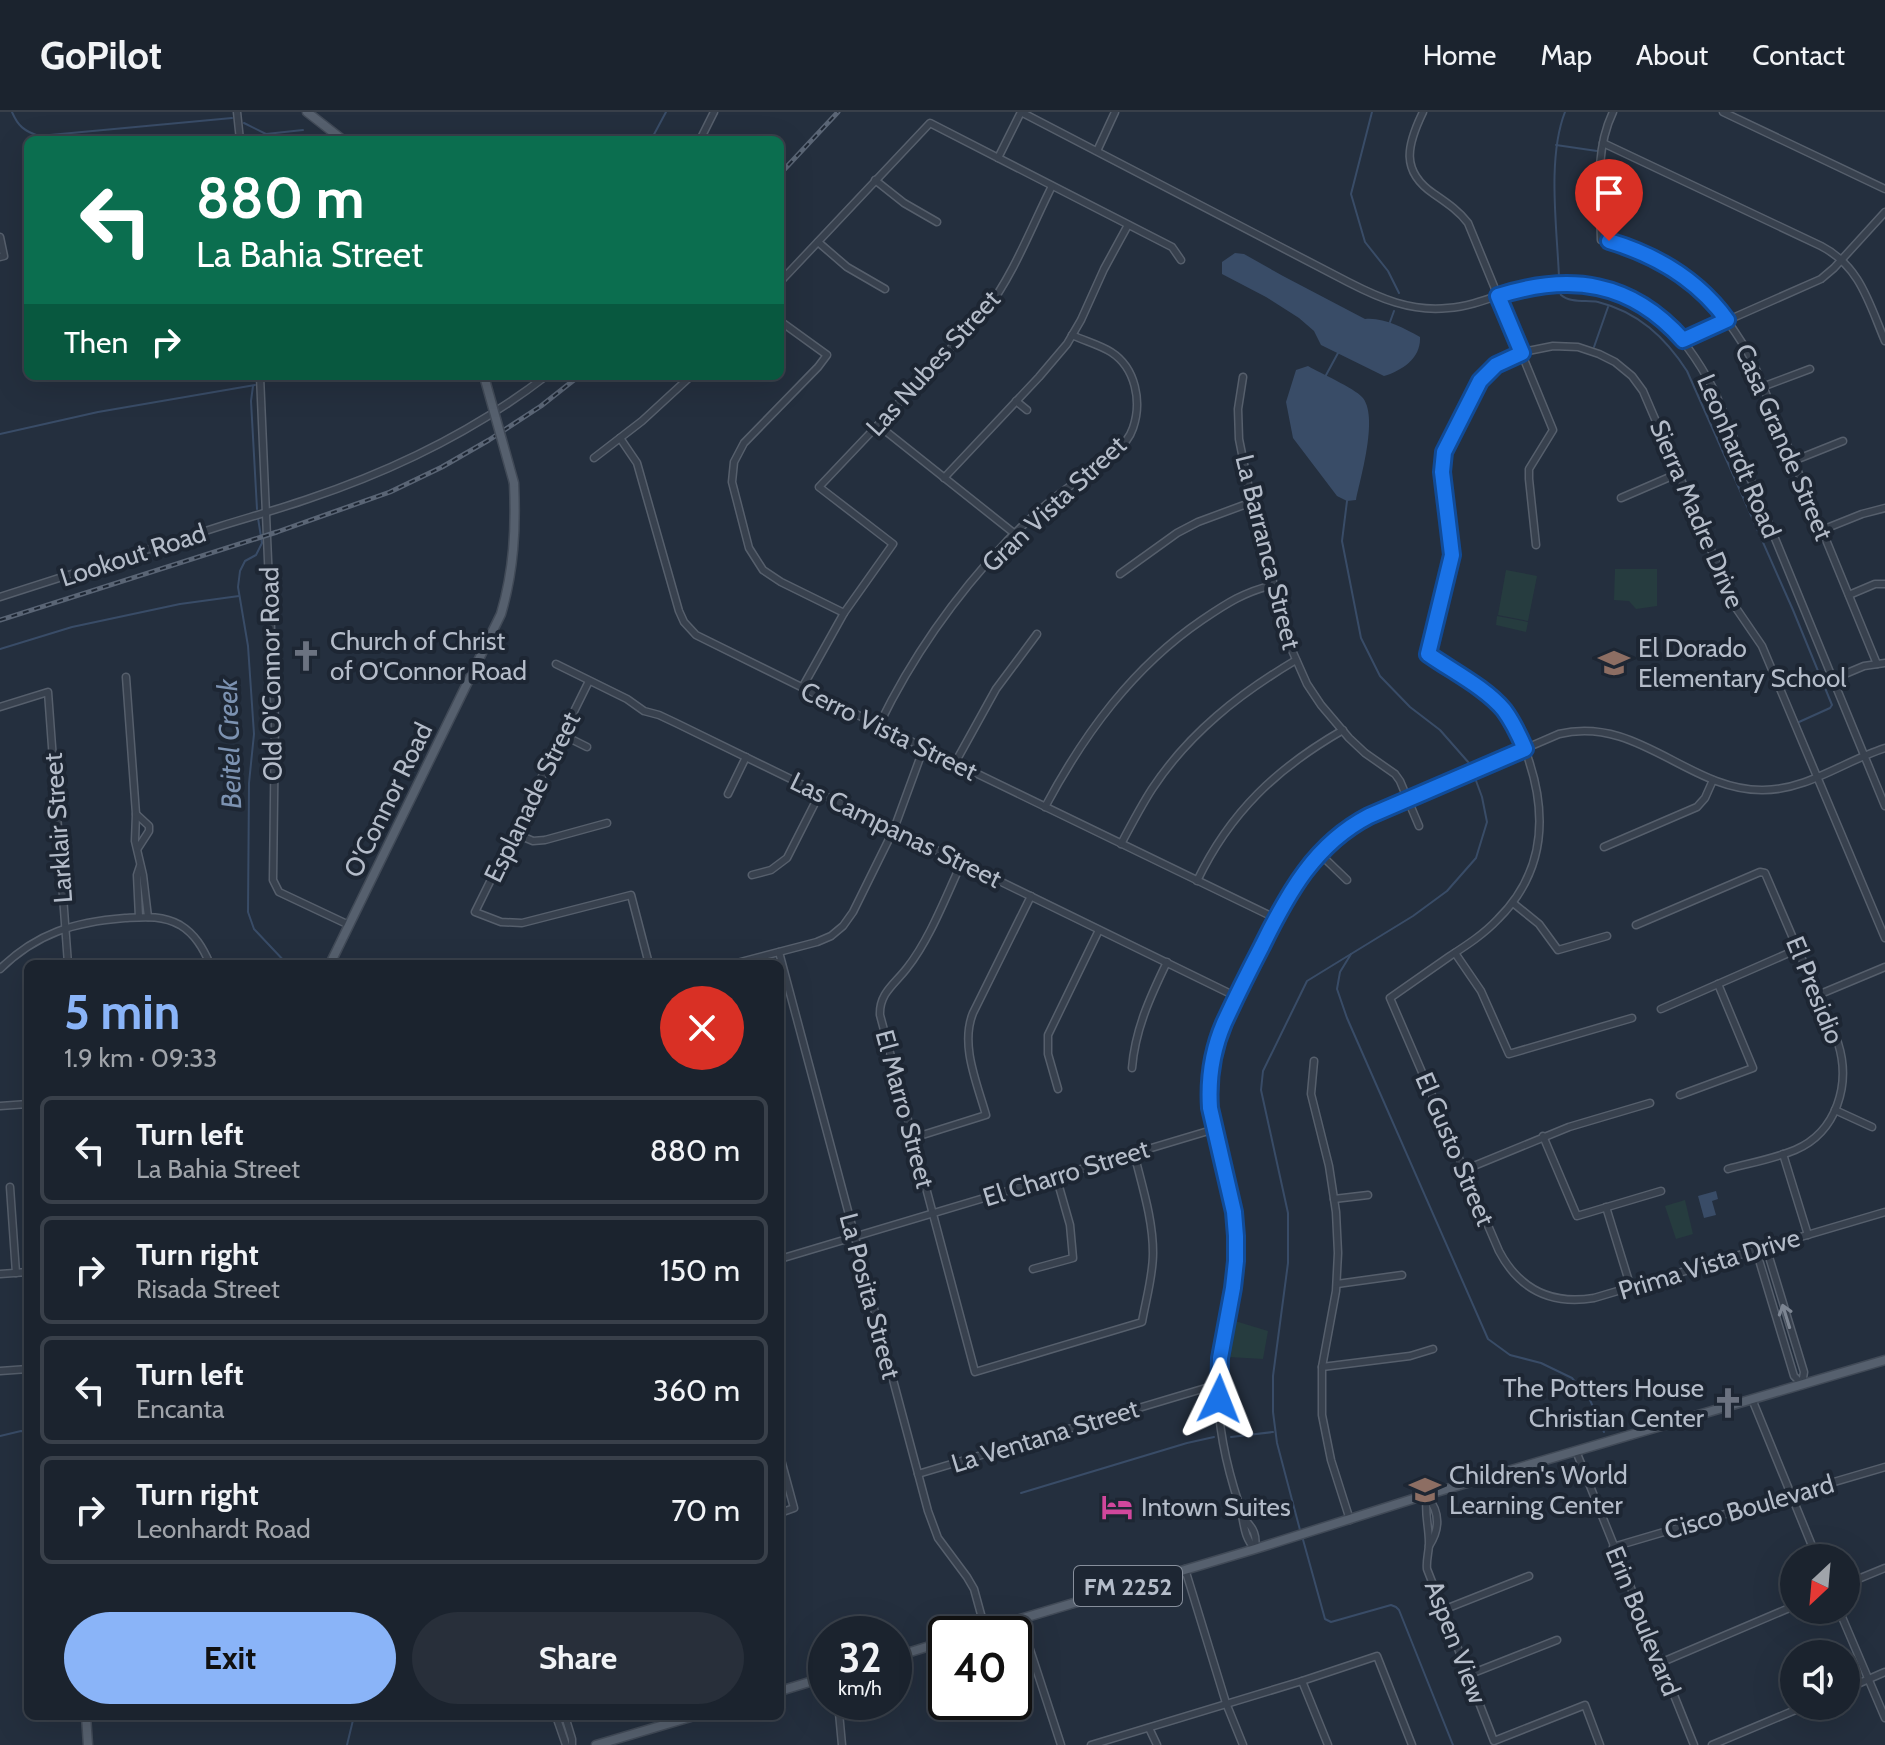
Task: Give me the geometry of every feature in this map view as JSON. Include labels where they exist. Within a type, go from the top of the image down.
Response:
[{"type":"main road","points":[[307,112],[338,136]]},
{"type":"main road","name":"O'Connor Road","points":[[332,960],[501,614],[508,592],[516,538],[514,483],[485,380]]},
{"type":"main road","name":"FM 2252","points":[[1030,1616],[1885,1360]]},
{"type":"main road","points":[[784,1690],[808,1682]]},
{"type":"main road","points":[[86,1720],[88,1745]]},
{"type":"main road","points":[[596,1745],[680,1720]]},
{"type":"street","points":[[237,112],[240,136]]},
{"type":"street","points":[[702,136],[714,112]]},
{"type":"street","points":[[998,158],[1021,112]]},
{"type":"street","name":"Leonhardt Road","points":[[1021,112],[1390,301],[1413,307],[1446,308],[1465,306],[1538,285],[1564,284],[1598,287],[1629,298],[1644,305],[1670,325],[1697,360],[1714,390],[1885,806]]},
{"type":"street","points":[[1097,151],[1115,112]]},
{"type":"street","points":[[1423,112],[1409,148],[1411,167],[1422,185],[1468,223],[1553,430],[1529,469],[1536,545]]},
{"type":"street","points":[[1613,112],[1603,143],[1821,246],[1842,259],[1859,281],[1885,341]]},
{"type":"street","points":[[1723,112],[1885,189]]},
{"type":"street","points":[[784,278],[930,123],[1172,247],[1181,260]]},
{"type":"street","name":"Casa Grande Street","points":[[1603,143],[1599,186],[1601,240],[1639,251],[1674,269],[1706,295],[1742,342],[1877,664]]},
{"type":"street","points":[[875,180],[904,203],[937,222]]},
{"type":"street","name":"Las Nubes Street","points":[[844,613],[893,544],[819,487],[985,312],[1007,279],[1052,186]]},
{"type":"street","points":[[1683,340],[1815,283],[1827,275],[1885,212]]},
{"type":"street","points":[[944,478],[1058,356],[1072,335],[1128,225]]},
{"type":"street","points":[[0,237],[2,256]]},
{"type":"street","points":[[818,242],[847,267],[885,289]]},
{"type":"street","points":[[784,324],[827,355],[744,443],[734,462],[732,482],[749,548],[763,570],[844,613],[802,688]]},
{"type":"street","name":"Gran Vista Street","points":[[879,725],[924,644],[963,590],[1015,534],[1056,496],[1119,451],[1133,430],[1137,398],[1130,373],[1120,359],[1105,349],[1072,335]]},
{"type":"street","name":"Sierra Madre Drive","points":[[1522,353],[1553,346],[1578,347],[1615,362],[1632,376],[1643,391],[1736,608],[1762,646],[1885,938]]},
{"type":"street","points":[[1522,353],[1496,365],[1480,381],[1444,452],[1442,472],[1452,555],[1428,654],[1479,687],[1498,704],[1516,729],[1536,783],[1540,833],[1531,869],[1513,903],[1485,932],[1455,953],[1481,991],[1509,1054],[1632,1018]]},
{"type":"street","points":[[1762,387],[1810,369]]},
{"type":"street","name":"La Barranca Street","points":[[1243,377],[1238,424],[1252,502],[1268,555],[1280,619],[1296,660],[1311,691],[1343,730],[1365,753],[1395,774],[1419,826]]},
{"type":"street","name":"Old O'Connor Road","points":[[260,380],[275,721],[273,880],[279,892],[349,925]]},
{"type":"street","name":"Lookout Road","points":[[0,597],[310,499],[414,456],[511,401],[540,380]]},
{"type":"street","points":[[594,458],[642,421],[687,380]]},
{"type":"street","points":[[1016,401],[1027,410]]},
{"type":"street","points":[[878,425],[1015,534]]},
{"type":"street","name":"Cerro Vista Street","points":[[620,438],[637,463],[679,611],[684,622],[701,638],[1275,918]]},
{"type":"street","points":[[1793,461],[1843,441]]},
{"type":"street","points":[[1621,498],[1679,473]]},
{"type":"street","points":[[1120,574],[1177,533],[1208,517],[1252,502]]},
{"type":"street","points":[[1822,530],[1885,508]]},
{"type":"street","points":[[1849,595],[1875,584],[1885,584]]},
{"type":"street","points":[[1045,807],[1065,769],[1098,720],[1156,657],[1182,634],[1232,600],[1273,585]]},
{"type":"street","points":[[955,763],[996,689],[1037,634]]},
{"type":"street","points":[[1121,844],[1152,789],[1194,737],[1241,695],[1296,660]]},
{"type":"street","points":[[1833,679],[1855,669],[1885,663]]},
{"type":"street","name":"Las Campanas Street","points":[[556,664],[627,699],[644,711],[659,715],[1237,997]]},
{"type":"street","points":[[126,677],[136,814],[135,841],[148,917]]},
{"type":"street","name":"Esplanade Street","points":[[589,681],[475,912],[501,922],[522,923],[631,895],[648,960]]},
{"type":"street","name":"Larklair Street","points":[[0,707],[48,692],[68,960]]},
{"type":"street","points":[[1197,881],[1218,842],[1249,802],[1294,761],[1343,730]]},
{"type":"street","points":[[1255,1549],[1256,1538],[1252,1527],[1244,1519],[1230,1477],[1221,1430],[1220,1358],[1236,1261],[1236,1236],[1234,1212],[1209,1094],[1211,1064],[1217,1040],[1275,918],[1297,880],[1319,853],[1351,826],[1568,732],[1605,732],[1634,741],[1713,780],[1736,788],[1765,790],[1794,786],[1885,748]]},
{"type":"street","points":[[563,735],[587,747]]},
{"type":"street","points":[[748,960],[817,942],[843,926],[894,829],[924,747]]},
{"type":"street","points":[[728,794],[746,757]]},
{"type":"street","points":[[1604,847],[1691,811],[1701,803],[1713,780]]},
{"type":"street","points":[[752,875],[771,870],[787,858],[820,793]]},
{"type":"street","points":[[136,814],[149,826],[138,848]]},
{"type":"street","points":[[514,833],[533,841],[545,840],[607,823]]},
{"type":"street","points":[[1319,853],[1347,880]]},
{"type":"street","name":"El Marro Street","points":[[962,862],[915,958],[885,992],[880,1015],[975,1372],[1142,1322],[1152,1273],[1152,1236],[1134,1153]]},
{"type":"street","points":[[139,917],[137,875],[140,866]]},
{"type":"street","name":"El Presidio","points":[[1636,925],[1760,872],[1765,873],[1838,1043],[1843,1062],[1843,1088],[1835,1110]]},
{"type":"street","points":[[913,1138],[986,1115],[967,1031],[1031,896]]},
{"type":"street","points":[[1513,903],[1539,924],[1558,950],[1607,936]]},
{"type":"street","points":[[0,969],[39,939],[66,928],[139,917],[169,920],[187,930],[208,960]]},
{"type":"street","points":[[1058,1089],[1048,1054],[1048,1035],[1099,930]]},
{"type":"street","points":[[1661,1009],[1798,949]]},
{"type":"street","name":"La Posita Street","points":[[779,952],[781,960]]},
{"type":"street","name":"El Gusto Street","points":[[1455,953],[1390,998],[1503,1260],[1515,1275],[1534,1290]]},
{"type":"street","points":[[1132,1068],[1138,1030],[1167,962]]},
{"type":"street","points":[[1818,995],[1885,967]]},
{"type":"street","name":"La Posita Street","points":[[784,971],[934,1528],[967,1577],[982,1616]]},
{"type":"street","points":[[1680,1095],[1753,1068],[1718,984]]},
{"type":"street","points":[[1314,1061],[1311,1094],[1329,1166],[1338,1253],[1337,1284],[1322,1367],[1321,1399],[1331,1460],[1350,1520]]},
{"type":"street","points":[[1464,1170],[1543,1136],[1650,1103]]},
{"type":"street","points":[[0,1106],[24,1104]]},
{"type":"street","points":[[1728,1169],[1807,1144],[1835,1110],[1872,1127]]},
{"type":"street","name":"El Charro Street","points":[[784,1258],[1215,1129]]},
{"type":"street","points":[[1543,1136],[1577,1216],[1661,1191]]},
{"type":"street","points":[[1783,1154],[1808,1235]]},
{"type":"street","points":[[1033,1269],[1073,1258],[1070,1225],[1056,1176]]},
{"type":"street","points":[[10,1187],[16,1273]]},
{"type":"street","points":[[1334,1199],[1368,1195]]},
{"type":"street","points":[[1606,1207],[1631,1288]]},
{"type":"street","name":"Prima Vista Drive","points":[[1534,1290],[1561,1300],[1578,1301],[1885,1212]]},
{"type":"street","points":[[1766,1247],[1804,1372],[1802,1384]]},
{"type":"street","points":[[1756,1250],[1794,1376],[1802,1384]]},
{"type":"street","points":[[0,1274],[24,1272]]},
{"type":"street","points":[[1337,1284],[1402,1275]]},
{"type":"street","points":[[1322,1367],[1410,1356],[1433,1349]]},
{"type":"street","points":[[0,1371],[24,1369]]},
{"type":"street","name":"La Ventana Street","points":[[918,1474],[1219,1384]]},
{"type":"street","points":[[1752,1399],[1811,1544]]},
{"type":"street","name":"Erin Boulevard","points":[[1576,1451],[1694,1745]]},
{"type":"street","name":"Cisco Boulevard","points":[[1613,1547],[1885,1467]]},
{"type":"street","points":[[784,1471],[794,1508],[784,1512]]},
{"type":"street","name":"Aspen View","points":[[1427,1496],[1424,1508],[1429,1546],[1426,1565],[1494,1741],[1585,1705],[1600,1745]]},
{"type":"street","points":[[1860,1578],[1885,1568]]},
{"type":"street","points":[[1185,1569],[1226,1703],[1243,1745]]},
{"type":"street","points":[[1443,1610],[1529,1576]]},
{"type":"street","points":[[1660,1663],[1780,1612]]},
{"type":"street","points":[[1845,1624],[1885,1718]]},
{"type":"street","points":[[1468,1675],[1557,1640]]},
{"type":"street","points":[[1032,1656],[1061,1745]]},
{"type":"street","points":[[1091,1745],[1377,1656],[1412,1745]]},
{"type":"street","points":[[1860,1683],[1885,1672]]},
{"type":"street","points":[[1302,1681],[1328,1745]]},
{"type":"street","points":[[1712,1745],[1780,1716]]},
{"type":"street","points":[[558,1720],[569,1745]]},
{"type":"street","points":[[566,1720],[572,1739],[569,1745]]},
{"type":"street","points":[[840,1720],[842,1745]]},
{"type":"street","points":[[1149,1728],[1157,1745]]},
{"type":"green space","points":[[1615,569],[1657,569],[1657,606],[1636,609],[1629,601],[1614,600]]},
{"type":"green space","points":[[1506,570],[1537,576],[1528,621],[1498,615]]},
{"type":"green space","points":[[1497,616],[1528,622],[1526,632],[1496,625]]},
{"type":"green space","points":[[1685,1200],[1693,1234],[1676,1239],[1665,1206]]},
{"type":"green space","points":[[1235,1321],[1268,1331],[1263,1359],[1229,1357]]},
{"type":"water","points":[[1235,253],[1244,254],[1365,319],[1386,321],[1420,337],[1414,357],[1404,367],[1384,376],[1321,345],[1314,331],[1299,318],[1222,274],[1222,262]]},
{"type":"water","points":[[1308,366],[1358,393],[1367,406],[1369,431],[1356,500],[1347,501],[1337,496],[1293,438],[1286,402],[1296,370]]},
{"type":"water","points":[[1716,1191],[1718,1199],[1712,1201],[1716,1215],[1704,1218],[1698,1196]]},
{"type":"waterway","points":[[12,112],[22,127],[39,136],[232,118]]},
{"type":"waterway","name":"Beitel Creek","points":[[653,136],[666,112]]},
{"type":"waterway","points":[[1372,112],[1351,194],[1365,242],[1388,271],[1399,293]]},
{"type":"waterway","points":[[1559,277],[1555,172],[1559,130],[1565,112]]},
{"type":"waterway","points":[[244,123],[266,134],[303,130]]},
{"type":"waterway","points":[[1556,145],[1597,151]]},
{"type":"waterway","points":[[1560,292],[1569,299],[1612,306],[1638,319],[1660,337],[1687,371],[1832,705],[1799,722]]},
{"type":"waterway","points":[[1594,347],[1608,307]]},
{"type":"waterway","points":[[1390,322],[1394,311]]},
{"type":"waterway","points":[[1325,377],[1340,352]]},
{"type":"waterway","name":"Beitel Creek","points":[[277,381],[291,380]]},
{"type":"waterway","points":[[0,434],[98,412],[255,385]]},
{"type":"waterway","name":"Beitel Creek","points":[[253,386],[251,401],[257,509]]},
{"type":"waterway","points":[[1347,501],[1342,541],[1361,638],[1380,676],[1410,707],[1440,730],[1469,763]]},
{"type":"waterway","name":"Beitel Creek","points":[[258,518],[262,543],[256,555],[245,561],[238,587],[248,646],[254,734],[249,783],[248,912],[254,929],[283,960]]},
{"type":"waterway","points":[[0,649],[72,627],[180,604],[239,596]]},
{"type":"waterway","points":[[1475,778],[1487,822],[1476,858],[1447,891],[1351,954],[1340,972],[1337,989],[1488,1339],[1510,1355],[1541,1363],[1572,1378],[1590,1400],[1604,1432]]},
{"type":"waterway","points":[[1300,1530],[1277,1443],[1273,1412],[1273,1376],[1288,1263],[1288,1213],[1261,1090],[1263,1071],[1307,981],[1351,954]]},
{"type":"waterway","points":[[0,1436],[24,1431]]},
{"type":"waterway","points":[[1231,1437],[1273,1432]]},
{"type":"waterway","points":[[1021,1493],[1214,1437]]},
{"type":"waterway","points":[[1302,1536],[1325,1619],[1331,1622],[1391,1605],[1399,1610],[1453,1745]]},
{"type":"waterway","name":"Beitel Creek","points":[[347,1745],[353,1720]]},
{"type":"railway","points":[[784,170],[838,112]]},
{"type":"railway","points":[[0,620],[277,532],[390,492],[489,440],[574,380]]},
{"type":"place","name":"Church of Christ of O'Connor Road","points":[[306,656]]},
{"type":"place","name":"El Dorado Elementary School","points":[[1614,663]]},
{"type":"place","name":"The Potters House Christian Center","points":[[1728,1403]]},
{"type":"place","name":"Children's World Learning Center","points":[[1425,1490]]},
{"type":"place","name":"Intown Suites","points":[[1117,1507]]},
{"type":"route","points":[[1219,1399],[1220,1358],[1236,1261],[1234,1212],[1209,1094],[1211,1064],[1224,1023],[1279,910],[1297,880],[1331,841],[1369,816],[1525,749],[1506,713],[1489,695],[1428,654],[1452,555],[1442,472],[1444,452],[1480,381],[1496,365],[1522,353],[1498,296],[1538,285],[1598,287],[1644,305],[1670,325],[1683,340],[1727,320],[1706,295],[1674,269],[1649,255],[1609,241]]}]
